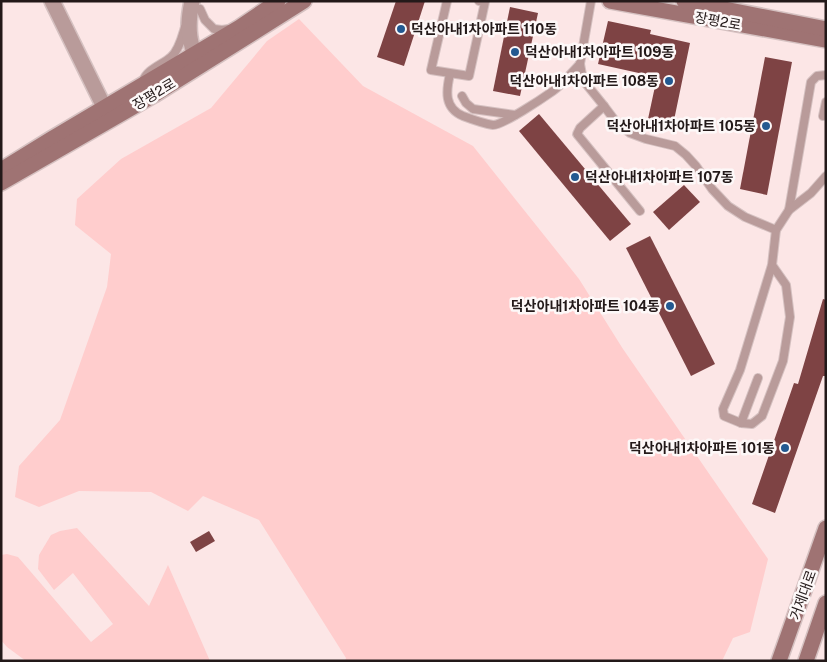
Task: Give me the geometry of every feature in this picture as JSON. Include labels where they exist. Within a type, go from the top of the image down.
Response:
[{"type":"street","points":[[52,1],[107,114]]},
{"type":"street","name":"장평2로","points":[[1,170],[107,114],[141,86],[203,57],[240,27],[278,1]]},
{"type":"street","name":"장평2로","points":[[1,183],[107,114],[203,57],[304,1]]},
{"type":"street","name":"장평2로","points":[[610,1],[826,29]]},
{"type":"street","name":"장평2로","points":[[685,1],[747,20],[826,40]]},
{"type":"street","points":[[196,6],[203,57]]},
{"type":"street","points":[[826,18],[758,8],[747,20],[750,33],[826,47]]},
{"type":"street","name":"거제대로","points":[[779,661],[826,528]]},
{"type":"street","name":"거제대로","points":[[806,661],[826,603]]},
{"type":"lane","points":[[447,1],[430,70],[469,76],[485,2],[479,1]]},
{"type":"lane","points":[[591,1],[580,64],[583,80],[616,122],[630,133],[675,146],[696,166],[728,206],[745,217],[776,230]]},
{"type":"lane","points":[[196,6],[214,30],[240,27]]},
{"type":"lane","points":[[141,86],[145,75],[172,57],[196,6]]},
{"type":"lane","points":[[450,74],[447,86],[447,99],[457,113],[494,125],[515,115],[554,90],[580,64]]},
{"type":"lane","points":[[789,210],[812,82],[817,76],[826,75]]},
{"type":"lane","points":[[462,96],[473,109],[515,115]]},
{"type":"lane","points":[[823,116],[826,102]]},
{"type":"lane","points":[[604,106],[580,128],[577,134],[640,211]]},
{"type":"lane","points":[[772,265],[786,284],[790,317],[783,361],[762,416],[752,424],[741,423],[724,416],[723,409],[740,370],[772,265],[776,230],[789,210],[812,192],[826,176]]},
{"type":"lane","points":[[741,423],[758,378]]},
{"type":"shaded area","points":[[299,19],[363,86],[473,146],[579,279],[623,349],[768,559],[750,632],[733,638],[722,661],[345,661],[346,658],[259,520],[203,496],[188,511],[151,492],[79,491],[39,507],[15,497],[19,466],[60,420],[107,287],[111,254],[75,225],[77,199],[121,159],[211,108],[267,41]]},
{"type":"shaded area","points":[[77,528],[149,606],[168,565],[210,661],[26,661],[7,647],[1,640],[1,555],[7,554],[18,557],[91,642],[113,624],[73,573],[54,590],[38,569],[39,555],[51,535],[60,531]]},
{"type":"building","name":"덕산아내1차아파트 110동","points":[[396,1],[425,1],[404,66],[377,57]]},
{"type":"building","name":"덕산아내1차아파트 109동","points":[[510,7],[538,13],[520,96],[493,91]]},
{"type":"building","points":[[608,21],[651,30],[650,34],[690,43],[673,125],[648,119],[657,77],[598,64]]},
{"type":"building","name":"덕산아내1차아파트 105동","points":[[765,57],[792,62],[767,195],[740,189]]},
{"type":"building","name":"덕산아내1차아파트 107동","points":[[539,114],[631,224],[610,241],[519,131]]},
{"type":"building","points":[[684,185],[700,202],[669,230],[653,212]]},
{"type":"building","name":"덕산아내1차아파트 104동","points":[[650,236],[715,364],[691,376],[626,248]]},
{"type":"building","name":"덕산아내1차아파트 101동","points":[[823,299],[826,300],[826,376],[823,376],[775,513],[752,504],[794,383],[798,384]]},
{"type":"building","points":[[209,531],[215,541],[196,552],[190,542]]},
{"type":"place","name":"덕산아내1차아파트 110동","points":[[401,29]]},
{"type":"place","name":"덕산아내1차아파트 109동","points":[[515,52]]},
{"type":"place","name":"덕산아내1차아파트 108동","points":[[669,81]]},
{"type":"place","name":"덕산아내1차아파트 105동","points":[[766,126]]},
{"type":"place","name":"덕산아내1차아파트 107동","points":[[575,177]]},
{"type":"place","name":"덕산아내1차아파트 104동","points":[[670,306]]},
{"type":"place","name":"덕산아내1차아파트 101동","points":[[785,448]]}]
